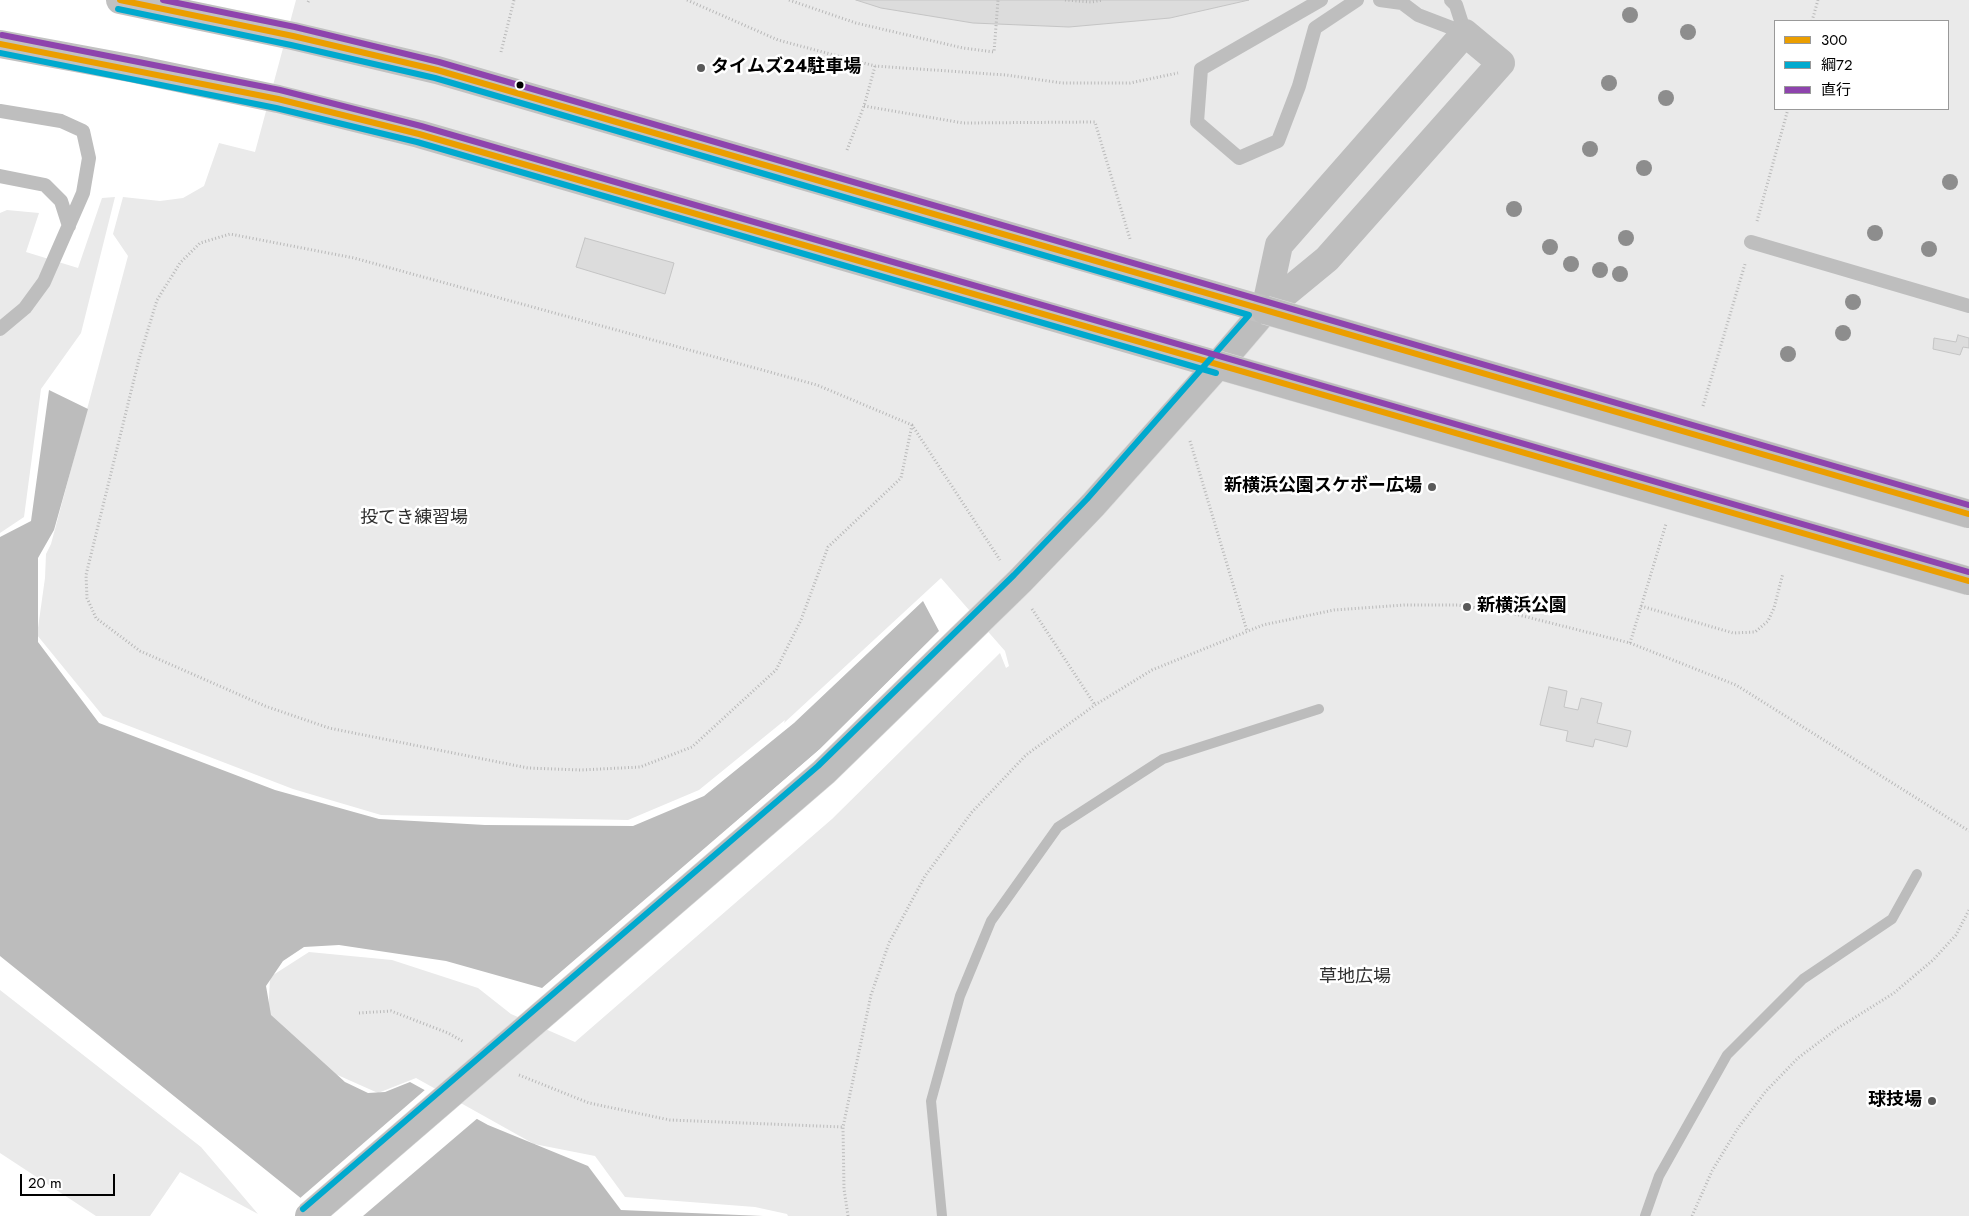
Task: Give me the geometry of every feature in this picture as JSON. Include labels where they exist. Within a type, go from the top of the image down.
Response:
[{"type":"main road","points":[[309,1216],[824,772],[1013,588],[1093,505],[1266,310],[1969,514]]},
{"type":"main road","points":[[1218,365],[1969,581]]},
{"type":"street","points":[[120,0],[293,36],[437,70],[1266,310]]},
{"type":"street","points":[[1466,33],[1501,63],[1327,259],[1266,310],[1279,245],[1466,33]]},
{"type":"street","points":[[0,44],[135,69],[278,99],[420,134],[1218,365]]},
{"type":"lane","points":[[1321,0],[1201,69],[1197,122],[1240,158],[1278,141],[1299,86],[1314,28],[1357,0]]},
{"type":"lane","points":[[1380,0],[1402,3],[1418,15],[1466,33]]},
{"type":"lane","points":[[1451,0],[1456,5],[1466,33]]},
{"type":"lane","points":[[0,111],[61,120],[83,131],[89,158],[83,193],[44,282],[25,308],[0,329]]},
{"type":"lane","points":[[0,176],[45,185],[61,201],[69,226]]},
{"type":"lane","points":[[1751,242],[1969,306]]},
{"type":"path","points":[[501,52],[514,0]]},
{"type":"path","points":[[687,0],[778,40],[875,66],[1006,76],[1062,83],[1130,82],[1201,69]]},
{"type":"path","points":[[789,0],[856,23],[963,48],[994,52],[998,0]]},
{"type":"path","points":[[1065,0],[1090,2],[1102,0]]},
{"type":"path","points":[[1812,20],[1818,0]]},
{"type":"path","points":[[846,150],[864,106],[875,66]]},
{"type":"path","points":[[864,106],[963,123],[1095,122]]},
{"type":"path","points":[[1701,410],[1788,110]]},
{"type":"path","points":[[912,425],[901,478],[828,547],[801,620],[776,670],[692,747],[640,768],[581,770],[528,768],[329,728],[265,706],[140,651],[96,618],[87,598],[86,575],[139,359],[157,300],[180,263],[200,243],[230,234],[354,258],[808,383],[912,425],[1004,565]]},
{"type":"path","points":[[1630,642],[1667,522]]},
{"type":"path","points":[[1641,606],[1733,633],[1755,632],[1768,621],[1774,608],[1783,573]]},
{"type":"path","points":[[848,1216],[844,1189],[843,1127],[871,994],[889,943],[925,876],[972,812],[1026,755],[1095,705],[1152,670],[1263,625],[1334,610],[1405,605],[1458,605],[1515,614],[1630,642],[1736,686],[1969,831]]},
{"type":"path","points":[[1030,606],[1095,705]]},
{"type":"path","points":[[1692,1216],[1712,1171],[1738,1128],[1766,1091],[1798,1058],[1838,1028],[1894,993],[1933,960],[1956,935],[1969,910]]},
{"type":"path","points":[[359,1013],[391,1011],[448,1033],[472,1047]]},
{"type":"path","points":[[511,1070],[527,1079],[589,1103],[670,1120],[843,1127]]},
{"type":"green space","name":"新横浜公園","points":[[296,0],[1969,0],[1969,1216],[788,1216],[787,1214],[755,1207],[625,1197],[595,1156],[534,1144],[416,1078],[378,1093],[333,1073],[268,1019],[270,977],[309,952],[392,960],[478,988],[511,1014],[575,1042],[832,819],[1000,653],[1006,668],[1009,666],[1005,651],[941,578],[784,723],[785,720],[699,790],[628,820],[381,815],[293,789],[103,716],[37,635],[45,578],[46,554],[51,544],[128,256],[113,234],[123,197],[160,201],[183,198],[204,186],[219,143],[255,152]]},
{"type":"green space","points":[[115,197],[81,333],[41,389],[24,517],[0,533],[0,213],[7,210],[39,213],[26,252],[78,268],[102,198]]},
{"type":"green space","points":[[0,990],[201,1147],[258,1214],[180,1172],[150,1216],[96,1216],[0,1153]]},
{"type":"shaded area","points":[[49,390],[88,409],[54,530],[38,558],[38,642],[99,723],[275,790],[379,819],[485,825],[633,826],[704,796],[794,723],[923,601],[939,631],[820,749],[542,988],[446,961],[339,945],[304,947],[283,961],[266,986],[271,1015],[345,1082],[368,1093],[385,1092],[410,1082],[488,1125],[588,1166],[621,1210],[763,1216],[323,1216],[0,956],[0,537],[31,521]]},
{"type":"pier","points":[[941,630],[822,751],[542,990],[819,750]]},
{"type":"pier","points":[[426,1089],[479,1117],[363,1216],[319,1216],[299,1199]]},
{"type":"building","points":[[856,0],[1249,0],[1170,18],[1069,27],[973,23],[881,8]]},
{"type":"building","points":[[585,238],[674,263],[665,294],[576,267]]},
{"type":"building","points":[[1958,335],[1969,338],[1969,348],[1963,347],[1960,355],[1933,349],[1934,338],[1956,342]]},
{"type":"building","points":[[1549,687],[1567,691],[1564,707],[1578,710],[1581,698],[1602,703],[1597,723],[1631,731],[1627,747],[1595,739],[1593,747],[1566,741],[1568,731],[1540,725]]},
{"type":"waterway","points":[[942,1216],[931,1101],[960,996],[991,921],[1058,827],[1163,759],[1319,709]]},
{"type":"waterway","points":[[1645,1216],[1659,1176],[1727,1055],[1803,979],[1892,919],[1917,874]]},
{"type":"transit line","name":"300","points":[[120,0],[293,36],[437,70],[1969,514]]},
{"type":"transit line","name":"直行","points":[[163,0],[295,27],[439,62],[1969,505]]},
{"type":"transit line","name":"綱72","points":[[118,9],[291,45],[435,78],[1249,315],[1087,499],[1014,575],[818,766],[303,1209]]},
{"type":"transit line","name":"直行","points":[[2,35],[280,90],[421,126],[1969,572]]},
{"type":"transit line","name":"300","points":[[0,44],[278,99],[419,134],[1969,581]]},
{"type":"transit line","name":"綱72","points":[[0,53],[276,108],[417,142],[1216,373]]},
{"type":"place","name":"タイムズ24駐車場","points":[[701,68]]},
{"type":"place","name":"新横浜公園スケボー広場","points":[[1432,487]]},
{"type":"place","name":"新横浜公園","points":[[1467,607]]},
{"type":"place","name":"球技場","points":[[1932,1101]]},
{"type":"park label","name":"投てき練習場","points":[[414,519]]},
{"type":"park label","name":"草地広場","points":[[1355,978]]}]
